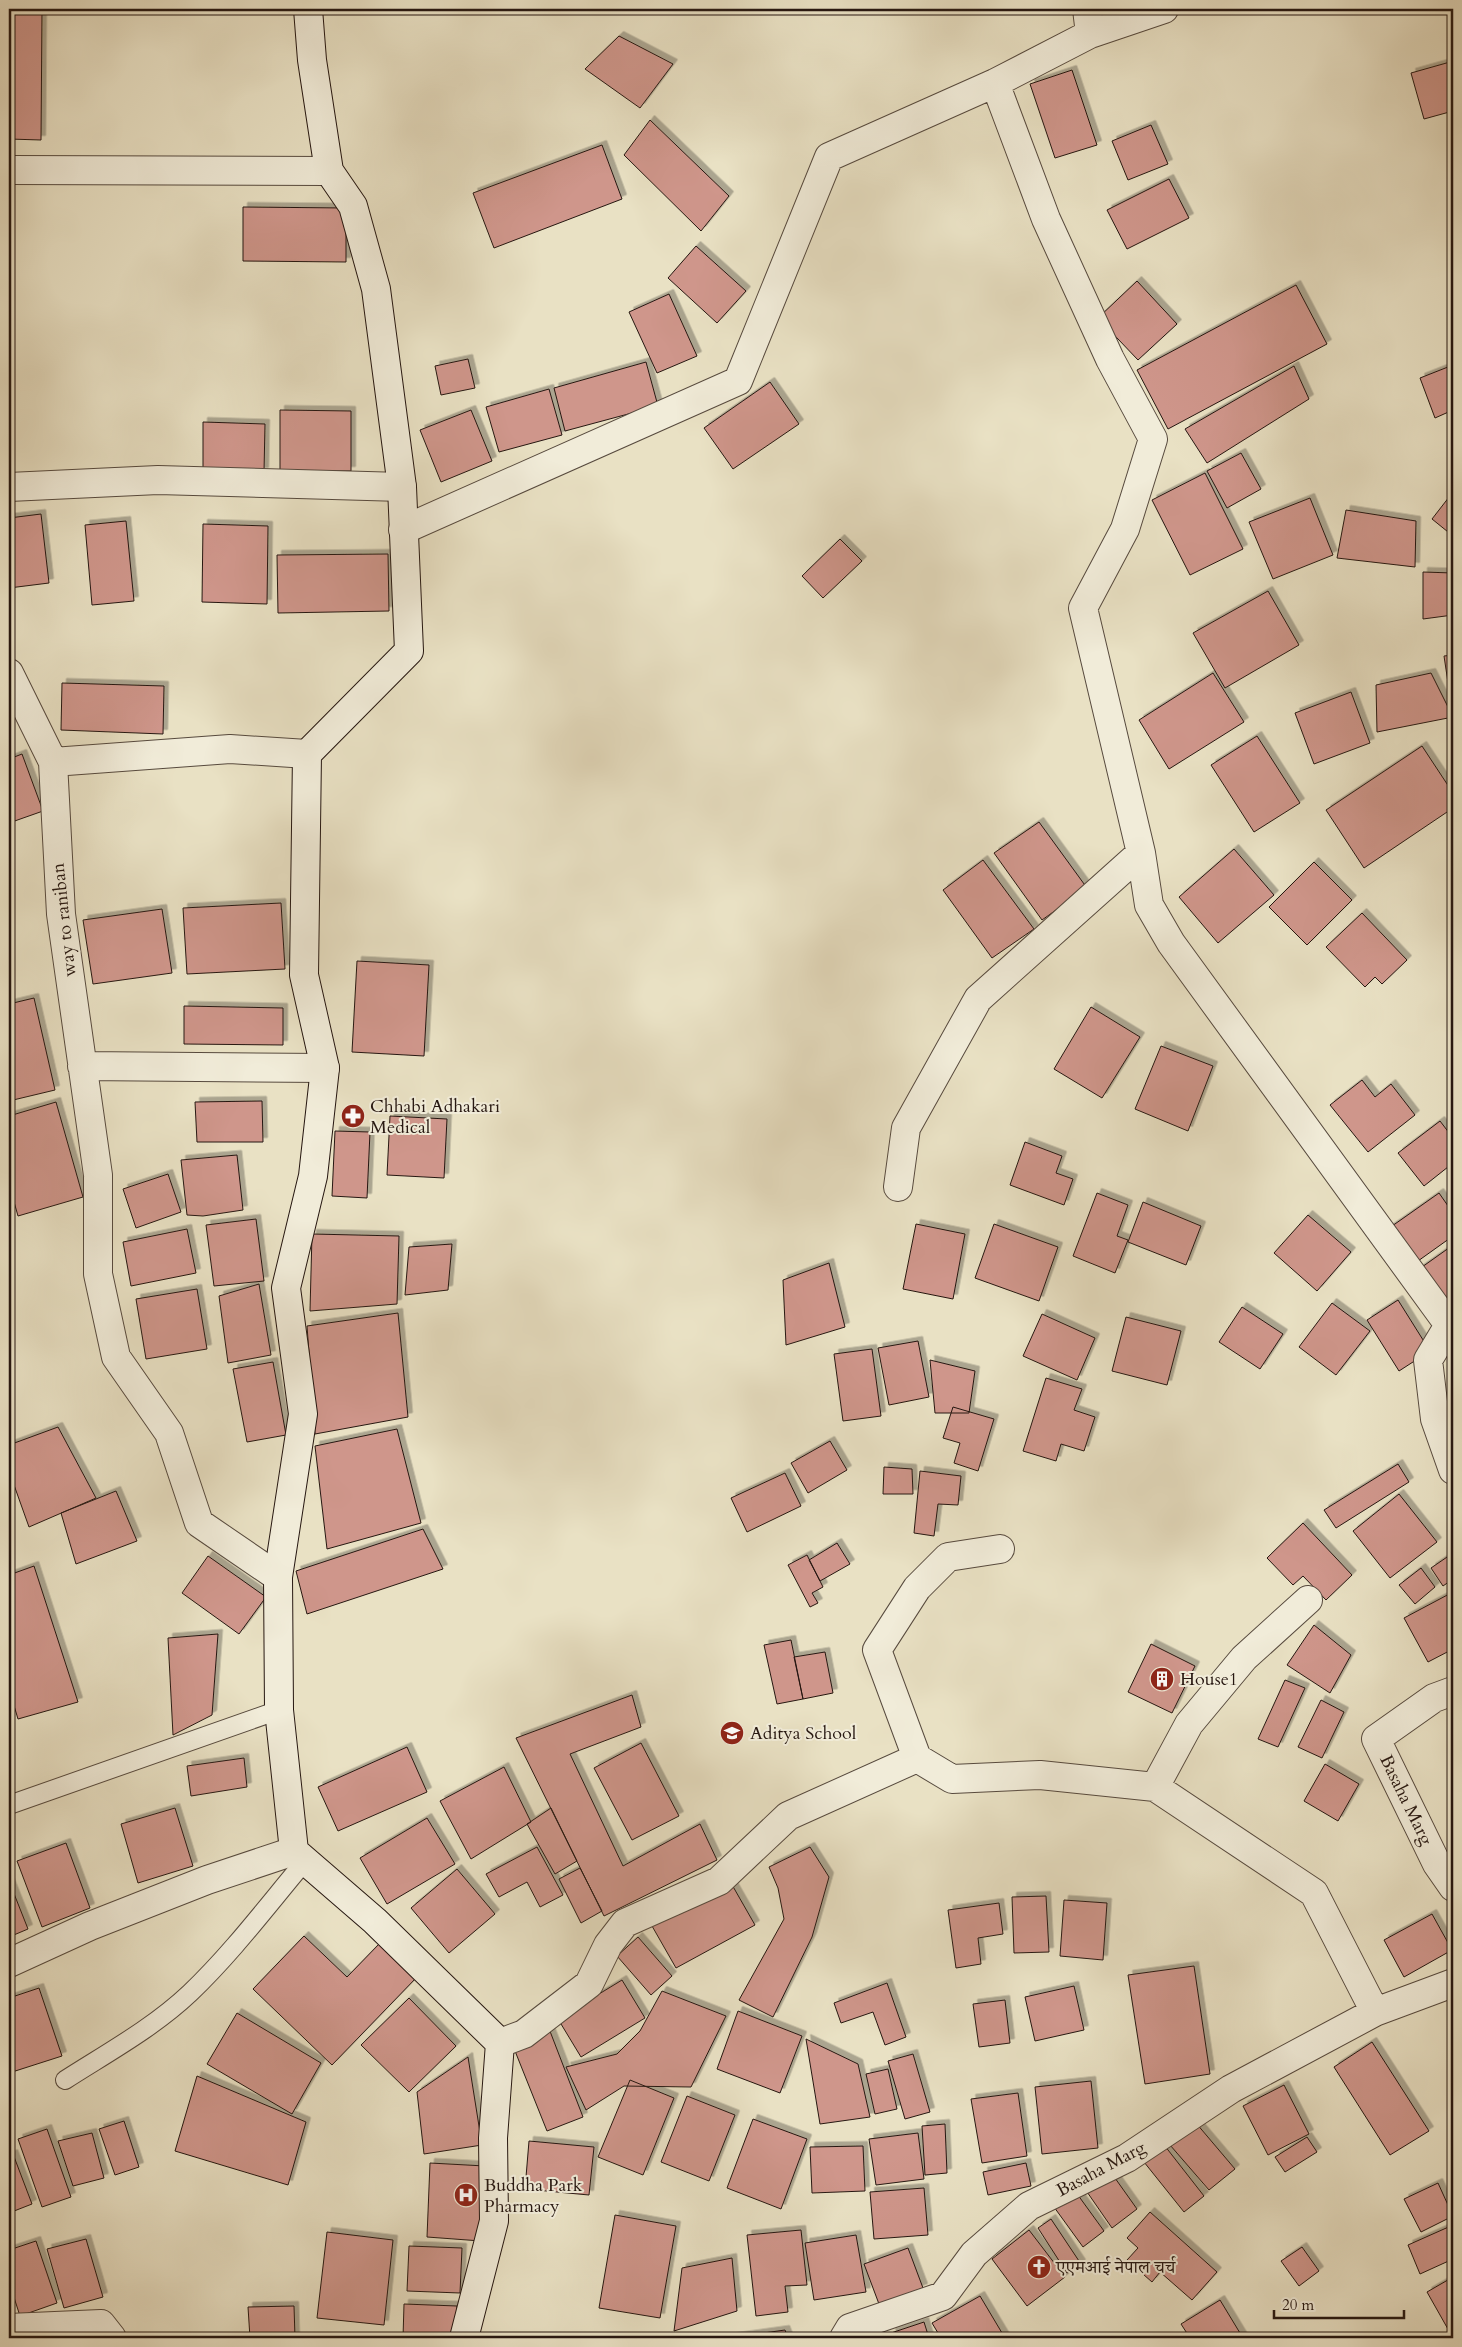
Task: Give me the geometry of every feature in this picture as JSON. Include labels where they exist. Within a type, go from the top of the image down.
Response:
[{"type":"street","points":[[308,9],[312,60],[329,171],[353,206],[376,289],[402,487],[409,651],[307,754],[304,975],[325,1068],[313,1176],[286,1288],[303,1414],[278,1577],[279,1710],[299,1856],[375,1921],[500,2043],[493,2138],[494,2221],[464,2338]]},
{"type":"street","points":[[403,530],[738,381],[829,157],[995,83],[1088,21],[1164,9]]},
{"type":"street","points":[[995,83],[1050,227],[1110,358],[1154,439],[1125,529],[1083,608],[1141,853],[1149,905],[1172,942],[1451,1324],[1428,1360],[1435,1419],[1453,1470]]},
{"type":"street","points":[[9,170],[329,171]]},
{"type":"street","points":[[9,487],[158,480],[402,487]]},
{"type":"street","name":"way to raniban","points":[[9,673],[53,762],[61,914],[98,1175],[98,1274],[116,1357],[169,1433],[199,1523],[278,1577]]},
{"type":"street","points":[[53,762],[230,749],[307,754]]},
{"type":"street","points":[[898,1187],[906,1128],[978,999],[1141,853]]},
{"type":"street","points":[[82,1066],[325,1068]]},
{"type":"street","points":[[1000,1549],[948,1557],[917,1588],[877,1650],[917,1758],[952,1779],[1040,1775],[1155,1787],[1314,1893],[1375,2012]]},
{"type":"street","points":[[1155,1787],[1189,1724],[1244,1658],[1308,1600]]},
{"type":"street","name":"Basaha Marg","points":[[1453,1691],[1434,1698],[1376,1739],[1437,1864],[1453,1887]]},
{"type":"street","points":[[500,2043],[524,2034],[589,1984],[608,1945],[625,1923],[719,1881],[788,1816],[917,1758]]},
{"type":"street","points":[[9,1963],[90,1926],[207,1880],[299,1856]]},
{"type":"street","name":"Basaha Marg","points":[[844,2338],[850,2328],[943,2296],[974,2254],[1029,2206],[1127,2158],[1231,2090],[1375,2012],[1453,1983]]},
{"type":"street","points":[[9,2328],[101,2324],[112,2338]]},
{"type":"lane","points":[[9,1805],[279,1710]]},
{"type":"lane","points":[[65,2080],[148,2026],[189,1994],[222,1960],[299,1856]]},
{"type":"building","points":[[9,9],[42,9],[41,140],[9,139]]},
{"type":"building","points":[[619,36],[673,64],[640,108],[585,69]]},
{"type":"building","points":[[1450,62],[1453,74],[1453,111],[1424,119],[1411,73]]},
{"type":"building","points":[[1072,70],[1097,145],[1055,158],[1030,84]]},
{"type":"building","points":[[650,120],[729,196],[701,231],[624,155]]},
{"type":"building","points":[[1151,125],[1168,164],[1128,180],[1112,141]]},
{"type":"building","points":[[602,145],[622,199],[494,248],[473,193]]},
{"type":"building","points":[[1169,179],[1189,218],[1127,249],[1107,210]]},
{"type":"building","points":[[243,207],[346,208],[346,262],[243,261]]},
{"type":"building","points":[[696,246],[746,291],[717,323],[668,278]]},
{"type":"building","points":[[1137,281],[1177,324],[1138,360],[1098,318]]},
{"type":"building","points":[[1296,285],[1327,344],[1168,429],[1137,370]]},
{"type":"building","points":[[669,294],[697,356],[657,373],[629,312]]},
{"type":"building","points":[[468,359],[475,388],[441,395],[435,366]]},
{"type":"building","points":[[646,362],[658,406],[565,431],[554,388]]},
{"type":"building","points":[[1453,365],[1453,410],[1435,418],[1420,378]]},
{"type":"building","points":[[1294,366],[1309,399],[1207,463],[1185,429]]},
{"type":"building","points":[[770,382],[799,424],[733,469],[704,428]]},
{"type":"building","points":[[549,389],[562,435],[499,452],[486,407]]},
{"type":"building","points":[[280,410],[351,411],[351,471],[280,471]]},
{"type":"building","points":[[471,410],[492,461],[441,482],[420,430]]},
{"type":"building","points":[[203,422],[265,424],[264,472],[203,471]]},
{"type":"building","points":[[1241,453],[1261,489],[1227,508],[1207,471]]},
{"type":"building","points":[[1205,473],[1243,549],[1190,575],[1152,500]]},
{"type":"building","points":[[1453,492],[1453,536],[1432,519]]},
{"type":"building","points":[[1310,498],[1333,555],[1273,579],[1249,522]]},
{"type":"building","points":[[1346,510],[1416,521],[1415,567],[1337,558]]},
{"type":"building","points":[[41,514],[49,583],[9,588],[9,518]]},
{"type":"building","points":[[126,521],[134,601],[92,605],[85,525]]},
{"type":"building","points":[[203,524],[268,526],[267,604],[202,602]]},
{"type":"building","points":[[840,539],[862,561],[823,598],[802,576]]},
{"type":"building","points":[[388,554],[389,611],[278,613],[277,555]]},
{"type":"building","points":[[1423,572],[1453,573],[1453,615],[1423,619]]},
{"type":"building","points":[[1268,591],[1299,645],[1225,688],[1193,633]]},
{"type":"building","points":[[1453,655],[1453,716],[1444,656]]},
{"type":"building","points":[[1213,673],[1244,722],[1169,769],[1139,720]]},
{"type":"building","points":[[1431,673],[1453,717],[1377,732],[1376,685]]},
{"type":"building","points":[[62,683],[164,686],[163,734],[61,730]]},
{"type":"building","points":[[1351,692],[1370,743],[1314,764],[1295,713]]},
{"type":"building","points":[[1257,736],[1300,803],[1254,832],[1211,765]]},
{"type":"building","points":[[1422,746],[1453,793],[1453,808],[1364,868],[1326,810]]},
{"type":"building","points":[[22,754],[43,811],[9,823],[9,759]]},
{"type":"building","points":[[1039,822],[1087,888],[1042,920],[994,853]]},
{"type":"building","points":[[1234,849],[1274,895],[1218,943],[1179,897]]},
{"type":"building","points":[[983,860],[1034,929],[992,958],[943,890]]},
{"type":"building","points":[[1314,862],[1352,900],[1307,945],[1269,907]]},
{"type":"building","points":[[281,903],[285,969],[187,974],[183,908]]},
{"type":"building","points":[[162,909],[172,973],[93,984],[83,920]]},
{"type":"building","points":[[1362,913],[1407,960],[1382,984],[1375,977],[1365,987],[1326,947]]},
{"type":"building","points":[[357,961],[429,965],[424,1056],[352,1052]]},
{"type":"building","points":[[34,998],[55,1090],[9,1101],[9,1004]]},
{"type":"building","points":[[184,1006],[283,1008],[283,1045],[184,1044]]},
{"type":"building","points":[[1091,1007],[1140,1037],[1102,1098],[1054,1069]]},
{"type":"building","points":[[1161,1046],[1213,1066],[1188,1131],[1135,1109]]},
{"type":"building","points":[[1362,1080],[1375,1097],[1391,1084],[1415,1115],[1368,1152],[1330,1105]]},
{"type":"building","points":[[262,1101],[263,1142],[197,1142],[195,1102]]},
{"type":"building","points":[[56,1102],[83,1197],[18,1216],[9,1184],[9,1116]]},
{"type":"building","points":[[390,1116],[447,1119],[444,1178],[387,1175]]},
{"type":"building","points":[[1440,1121],[1453,1138],[1453,1163],[1424,1186],[1398,1153]]},
{"type":"building","points":[[335,1131],[370,1132],[367,1198],[332,1196]]},
{"type":"building","points":[[1025,1142],[1062,1156],[1056,1173],[1073,1179],[1064,1205],[1010,1185]]},
{"type":"building","points":[[237,1155],[243,1210],[203,1216],[187,1215],[181,1160]]},
{"type":"building","points":[[168,1174],[181,1212],[136,1228],[123,1189]]},
{"type":"building","points":[[1097,1193],[1128,1205],[1117,1236],[1128,1240],[1115,1273],[1073,1256]]},
{"type":"building","points":[[1439,1193],[1453,1213],[1453,1236],[1411,1266],[1385,1231]]},
{"type":"building","points":[[1143,1202],[1201,1226],[1186,1265],[1128,1242]]},
{"type":"building","points":[[1308,1215],[1351,1252],[1317,1291],[1274,1253]]},
{"type":"building","points":[[256,1219],[264,1281],[214,1286],[206,1225]]},
{"type":"building","points":[[916,1224],[965,1234],[953,1299],[903,1289]]},
{"type":"building","points":[[994,1224],[1058,1247],[1039,1301],[975,1278]]},
{"type":"building","points":[[187,1229],[196,1273],[131,1286],[123,1242]]},
{"type":"building","points":[[312,1234],[399,1236],[397,1304],[310,1311]]},
{"type":"building","points":[[452,1244],[448,1290],[405,1295],[409,1247]]},
{"type":"building","points":[[1453,1245],[1453,1313],[1415,1272]]},
{"type":"building","points":[[829,1263],[845,1327],[786,1345],[783,1280]]},
{"type":"building","points":[[259,1284],[271,1355],[228,1363],[219,1296]]},
{"type":"building","points":[[197,1289],[207,1349],[146,1359],[136,1299]]},
{"type":"building","points":[[1398,1300],[1430,1351],[1399,1371],[1367,1320]]},
{"type":"building","points":[[1332,1303],[1370,1331],[1336,1375],[1299,1347]]},
{"type":"building","points":[[1242,1307],[1283,1334],[1260,1369],[1219,1342]]},
{"type":"building","points":[[398,1313],[408,1417],[315,1434],[307,1326]]},
{"type":"building","points":[[1042,1314],[1095,1338],[1077,1380],[1023,1356]]},
{"type":"building","points":[[1126,1317],[1181,1331],[1167,1385],[1112,1371]]},
{"type":"building","points":[[918,1341],[929,1397],[889,1405],[878,1348]]},
{"type":"building","points":[[872,1349],[881,1416],[843,1421],[834,1354]]},
{"type":"building","points":[[930,1360],[975,1371],[969,1413],[935,1413]]},
{"type":"building","points":[[273,1362],[286,1435],[247,1442],[233,1369]]},
{"type":"building","points":[[1046,1378],[1082,1389],[1074,1410],[1095,1417],[1084,1451],[1061,1444],[1056,1461],[1023,1451]]},
{"type":"building","points":[[953,1407],[994,1419],[978,1471],[954,1463],[960,1443],[943,1438]]},
{"type":"building","points":[[58,1427],[96,1498],[29,1527],[9,1471],[9,1445]]},
{"type":"building","points":[[397,1429],[421,1523],[327,1549],[315,1446]]},
{"type":"building","points":[[830,1441],[847,1470],[808,1493],[791,1463]]},
{"type":"building","points":[[1398,1464],[1409,1482],[1336,1528],[1324,1510]]},
{"type":"building","points":[[884,1467],[912,1469],[913,1494],[883,1494]]},
{"type":"building","points":[[920,1471],[961,1476],[958,1505],[938,1504],[934,1536],[914,1533]]},
{"type":"building","points":[[785,1473],[801,1506],[747,1532],[731,1498]]},
{"type":"building","points":[[116,1491],[137,1541],[76,1564],[61,1513]]},
{"type":"building","points":[[1399,1494],[1437,1542],[1390,1578],[1353,1531]]},
{"type":"building","points":[[1303,1523],[1352,1575],[1326,1600],[1303,1576],[1293,1585],[1267,1558]]},
{"type":"building","points":[[423,1529],[443,1569],[307,1614],[296,1571]]},
{"type":"building","points":[[837,1543],[850,1564],[820,1581],[809,1560]]},
{"type":"building","points":[[1453,1553],[1453,1579],[1443,1586],[1431,1568]]},
{"type":"building","points":[[807,1555],[823,1587],[812,1593],[818,1603],[810,1607],[788,1565]]},
{"type":"building","points":[[208,1556],[266,1597],[239,1634],[182,1593]]},
{"type":"building","points":[[34,1566],[78,1702],[18,1719],[9,1689],[9,1575]]},
{"type":"building","points":[[1421,1568],[1435,1587],[1415,1604],[1399,1585]]},
{"type":"building","points":[[1453,1592],[1453,1649],[1428,1662],[1404,1618]]},
{"type":"building","points":[[1314,1625],[1351,1655],[1330,1693],[1287,1665]]},
{"type":"building","points":[[218,1634],[212,1715],[173,1735],[168,1638]]},
{"type":"building","points":[[791,1640],[803,1699],[777,1704],[764,1645]]},
{"type":"building","name":"House1","points":[[1151,1644],[1195,1666],[1172,1713],[1128,1692]]},
{"type":"building","points":[[825,1652],[833,1693],[803,1699],[794,1657]]},
{"type":"building","points":[[1285,1680],[1305,1688],[1278,1747],[1258,1739]]},
{"type":"building","points":[[632,1695],[641,1727],[570,1754],[623,1866],[700,1824],[717,1860],[604,1916],[516,1738]]},
{"type":"building","points":[[1321,1700],[1344,1712],[1322,1758],[1298,1747]]},
{"type":"building","points":[[641,1743],[679,1816],[632,1840],[594,1768]]},
{"type":"building","points":[[407,1747],[427,1792],[338,1831],[318,1787]]},
{"type":"building","points":[[244,1758],[247,1787],[191,1796],[187,1766]]},
{"type":"building","points":[[1325,1764],[1359,1784],[1338,1821],[1304,1801]]},
{"type":"building","points":[[504,1767],[531,1822],[471,1859],[440,1801]]},
{"type":"building","points":[[175,1808],[193,1866],[138,1883],[121,1824]]},
{"type":"building","points":[[551,1808],[577,1861],[555,1874],[527,1824]]},
{"type":"building","points":[[427,1818],[455,1864],[387,1904],[360,1858]]},
{"type":"building","points":[[66,1843],[90,1908],[42,1927],[17,1861]]},
{"type":"building","points":[[537,1847],[563,1895],[540,1907],[527,1882],[499,1897],[486,1874]]},
{"type":"building","points":[[810,1847],[829,1877],[812,1937],[773,2017],[739,2000],[784,1919],[778,1888],[769,1867]]},
{"type":"building","points":[[580,1868],[602,1911],[581,1923],[559,1879]]},
{"type":"building","points":[[457,1869],[495,1914],[449,1953],[411,1908]]},
{"type":"building","points":[[9,1881],[28,1929],[9,1937]]},
{"type":"building","points":[[731,1883],[755,1925],[676,1968],[652,1926]]},
{"type":"building","points":[[1046,1896],[1049,1952],[1014,1953],[1012,1897]]},
{"type":"building","points":[[1064,1900],[1107,1903],[1103,1960],[1060,1956]]},
{"type":"building","points":[[999,1903],[1003,1934],[978,1938],[981,1964],[956,1968],[948,1910]]},
{"type":"building","points":[[1432,1914],[1452,1950],[1404,1977],[1384,1940]]},
{"type":"building","points":[[304,1936],[347,1977],[381,1942],[417,1977],[332,2065],[253,1989]]},
{"type":"building","points":[[638,1937],[672,1976],[651,1995],[617,1956]]},
{"type":"building","points":[[1194,1966],[1210,2074],[1145,2084],[1128,1975]]},
{"type":"building","points":[[622,1980],[645,2018],[581,2057],[558,2019]]},
{"type":"building","points":[[887,1983],[906,2037],[885,2045],[873,2012],[841,2023],[834,2003]]},
{"type":"building","points":[[1074,1986],[1084,2030],[1035,2041],[1025,1997]]},
{"type":"building","points":[[39,1988],[62,2056],[9,2073],[9,1998]]},
{"type":"building","points":[[662,1991],[726,2016],[691,2087],[624,2086],[586,2110],[566,2067],[617,2054],[640,2031]]},
{"type":"building","points":[[409,1998],[456,2046],[409,2092],[361,2045]]},
{"type":"building","points":[[1005,2000],[1010,2043],[979,2047],[973,2004]]},
{"type":"building","points":[[738,2011],[802,2036],[780,2093],[717,2069]]},
{"type":"building","points":[[237,2013],[321,2063],[292,2114],[207,2064]]},
{"type":"building","points":[[548,2026],[583,2117],[547,2131],[511,2041]]},
{"type":"building","points":[[806,2039],[858,2064],[870,2117],[820,2124]]},
{"type":"building","points":[[1372,2042],[1429,2131],[1390,2155],[1334,2067]]},
{"type":"building","points":[[913,2054],[930,2112],[905,2119],[888,2061]]},
{"type":"building","points":[[468,2057],[482,2145],[424,2154],[417,2092]]},
{"type":"building","points":[[888,2069],[897,2109],[875,2114],[866,2074]]},
{"type":"building","points":[[197,2076],[306,2122],[288,2185],[175,2151]]},
{"type":"building","points":[[630,2080],[674,2098],[643,2175],[598,2157]]},
{"type":"building","points":[[1091,2081],[1098,2148],[1042,2154],[1035,2087]]},
{"type":"building","points":[[1284,2085],[1309,2134],[1268,2155],[1243,2106]]},
{"type":"building","points":[[1018,2093],[1027,2156],[982,2163],[971,2099]]},
{"type":"building","points":[[687,2096],[735,2115],[709,2181],[661,2162]]},
{"type":"building","points":[[753,2119],[807,2139],[781,2209],[727,2188]]},
{"type":"building","points":[[124,2121],[139,2167],[115,2175],[99,2129]]},
{"type":"building","points":[[1196,2123],[1235,2169],[1209,2190],[1170,2145]]},
{"type":"building","points":[[945,2124],[947,2173],[925,2175],[922,2126]]},
{"type":"building","points":[[47,2129],[71,2197],[42,2207],[18,2139]]},
{"type":"building","points":[[92,2133],[104,2178],[73,2186],[58,2141]]},
{"type":"building","points":[[918,2133],[924,2179],[876,2185],[869,2139]]},
{"type":"building","points":[[1307,2137],[1317,2152],[1285,2172],[1275,2157]]},
{"type":"building","points":[[529,2141],[594,2147],[589,2195],[525,2189]]},
{"type":"building","points":[[1161,2141],[1204,2196],[1184,2212],[1140,2157]]},
{"type":"building","points":[[863,2146],[865,2191],[812,2193],[810,2147]]},
{"type":"building","points":[[13,2154],[32,2204],[9,2213],[9,2156]]},
{"type":"building","points":[[430,2163],[485,2166],[481,2241],[427,2237]]},
{"type":"building","points":[[1026,2163],[1031,2186],[988,2195],[983,2172]]},
{"type":"building","points":[[1110,2171],[1137,2209],[1112,2228],[1085,2189]]},
{"type":"building","points":[[1438,2183],[1453,2216],[1421,2232],[1404,2199]]},
{"type":"building","points":[[924,2188],[928,2235],[874,2239],[870,2192]]},
{"type":"building","points":[[1075,2191],[1104,2231],[1083,2247],[1054,2207]]},
{"type":"building","points":[[1150,2212],[1217,2272],[1192,2300],[1160,2272],[1152,2282],[1127,2260],[1138,2248],[1127,2238]]},
{"type":"building","points":[[615,2215],[676,2226],[660,2318],[599,2308]]},
{"type":"building","points":[[1051,2219],[1081,2264],[1067,2273],[1038,2228]]},
{"type":"building","points":[[1453,2225],[1453,2259],[1420,2274],[1408,2245]]},
{"type":"building","points":[[801,2230],[807,2285],[785,2286],[788,2312],[756,2316],[747,2235]]},
{"type":"building","points":[[1029,2230],[1065,2277],[1027,2306],[992,2259]]},
{"type":"building","points":[[327,2232],[393,2240],[384,2325],[317,2318]]},
{"type":"building","points":[[856,2235],[866,2292],[814,2300],[805,2243]]},
{"type":"building","points":[[86,2239],[103,2297],[64,2308],[47,2249]]},
{"type":"building","points":[[36,2241],[57,2303],[20,2316],[9,2282],[9,2250]]},
{"type":"building","points":[[409,2246],[462,2248],[460,2293],[407,2291]]},
{"type":"building","points":[[1302,2247],[1319,2271],[1299,2286],[1281,2261]]},
{"type":"building","points":[[908,2248],[923,2288],[879,2304],[864,2264]]},
{"type":"building","points":[[732,2258],[737,2311],[674,2331],[682,2268]]},
{"type":"building","points":[[1453,2277],[1453,2338],[1427,2292]]},
{"type":"building","points":[[980,2296],[1005,2338],[941,2338],[932,2323]]},
{"type":"building","points":[[1220,2300],[1243,2338],[1190,2338],[1181,2324]]},
{"type":"building","points":[[404,2304],[457,2306],[456,2338],[403,2338]]},
{"type":"building","points":[[294,2306],[295,2338],[250,2338],[248,2307]]},
{"type":"building","points":[[924,2322],[929,2338],[893,2338],[891,2333]]},
{"type":"building","points":[[785,2330],[788,2338],[728,2338]]},
{"type":"place","name":"Chhabi Adhakari Medical","points":[[353,1116]]},
{"type":"place","name":"House1","points":[[1162,1679]]},
{"type":"place","name":"Aditya School","points":[[732,1733]]},
{"type":"place","name":"Buddha Park Pharmacy","points":[[466,2195]]},
{"type":"place","name":"एएमआई नेपाल चर्च","points":[[1039,2267]]}]
